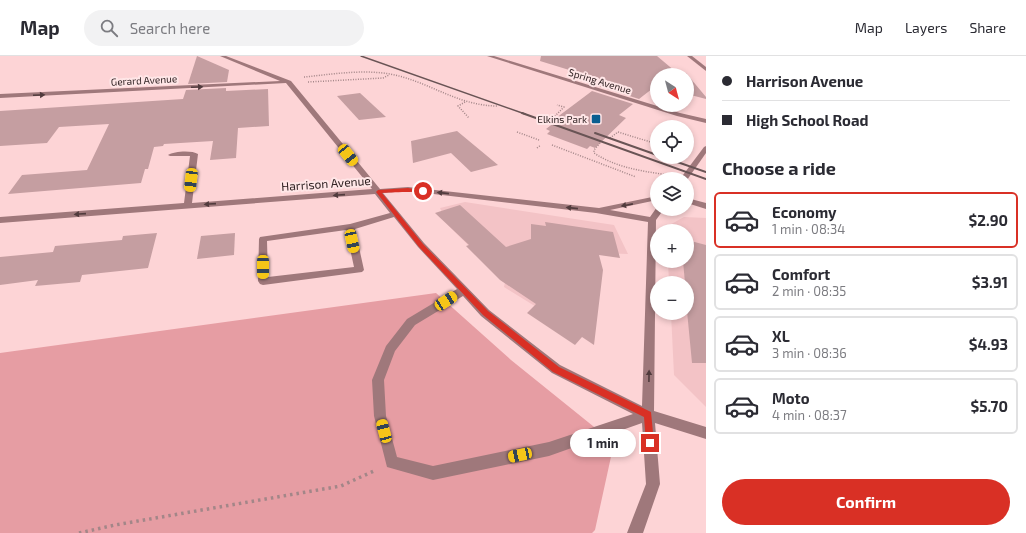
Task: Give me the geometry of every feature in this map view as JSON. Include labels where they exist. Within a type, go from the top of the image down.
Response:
[{"type":"street","points":[[222,56],[289,82],[421,245],[486,313],[556,370],[648,415],[706,433]]},
{"type":"street","name":"Spring Avenue","points":[[489,56],[679,115],[706,121]]},
{"type":"street","points":[[689,56],[706,69]]},
{"type":"street","name":"Gerard Avenue","points":[[0,96],[289,82]]},
{"type":"street","points":[[689,172],[706,148]]},
{"type":"street","points":[[172,155],[194,154],[188,206]]},
{"type":"street","name":"Harrison Avenue","points":[[0,220],[408,189],[596,210],[652,220]]},
{"type":"street","points":[[596,210],[650,199]]},
{"type":"street","points":[[694,202],[706,206]]},
{"type":"street","points":[[350,227],[358,270],[263,281],[263,239],[350,227],[396,214]]},
{"type":"street","points":[[636,533],[653,484],[648,415],[652,220],[655,216]]},
{"type":"street","points":[[464,290],[411,322],[390,349],[378,380],[380,416],[392,462],[433,473],[549,449],[648,415]]},
{"type":"path","points":[[301,77],[384,73],[422,84],[465,102],[490,107],[498,106]]},
{"type":"path","points":[[307,82],[384,78],[389,75]]},
{"type":"path","points":[[465,102],[458,106],[468,118]]},
{"type":"path","points":[[553,118],[564,107],[557,105]]},
{"type":"path","points":[[517,132],[539,140]]},
{"type":"path","points":[[610,138],[618,132],[650,142]]},
{"type":"path","points":[[600,143],[594,150],[594,153],[602,159],[634,170],[650,172]]},
{"type":"path","points":[[537,148],[541,145]]},
{"type":"path","points":[[552,145],[636,177]]},
{"type":"path","points":[[79,533],[115,525],[341,486],[392,462]]},
{"type":"shaded area","points":[[465,202],[614,225],[628,254],[599,253],[593,332],[585,337],[504,287],[505,282],[448,225],[440,208]]},
{"type":"shaded area","points":[[684,217],[706,218],[706,407],[674,375],[671,320],[694,320],[694,276],[669,276],[668,268],[694,268],[694,224],[671,224]]},
{"type":"shaded area","points":[[436,293],[511,360],[614,443],[595,530],[592,533],[0,533],[0,353]]},
{"type":"building","points":[[197,56],[229,70],[227,82],[188,84]]},
{"type":"building","points":[[541,56],[657,56],[671,68],[650,68],[650,90],[639,99],[598,86],[605,81],[540,61]]},
{"type":"building","points":[[694,83],[706,97],[706,99],[694,96]]},
{"type":"building","points":[[226,88],[226,91],[268,89],[269,126],[238,128],[236,158],[210,160],[213,141],[164,144],[163,146],[154,147],[148,169],[145,169],[141,183],[8,194],[22,175],[87,170],[109,124],[59,127],[47,143],[0,146],[0,111],[183,99],[186,90]]},
{"type":"building","points":[[592,91],[633,104],[619,115],[626,118],[595,148],[590,146],[587,149],[547,134],[550,131],[546,129],[559,119],[556,118]]},
{"type":"building","points":[[360,93],[386,117],[359,120],[337,96]]},
{"type":"building","points":[[457,131],[498,165],[471,172],[451,153],[413,163],[411,141]]},
{"type":"building","points":[[460,205],[506,247],[531,239],[531,224],[546,226],[545,222],[613,232],[620,258],[599,255],[603,270],[594,345],[582,337],[575,345],[527,313],[536,304],[500,280],[466,246],[469,245],[435,213]]},
{"type":"building","points":[[157,233],[148,268],[82,275],[80,282],[35,286],[38,280],[0,285],[0,257],[53,252],[55,246],[122,240],[123,236]]},
{"type":"building","points":[[235,233],[234,255],[197,259],[201,236]]},
{"type":"building","points":[[694,242],[706,245],[706,363],[692,363],[688,320],[694,320],[694,276],[684,276],[684,268],[694,268]]},
{"type":"railway","points":[[361,56],[525,114]]},
{"type":"railway","points":[[522,113],[706,179]]},
{"type":"railway","points":[[595,133],[650,153]]},
{"type":"railway","points":[[683,164],[706,172]]},
{"type":"place","name":"Elkins Park","points":[[596,119]]},
{"type":"route","points":[[423,191],[408,189],[378,192],[421,245],[486,313],[556,370],[648,415],[650,443]]}]
